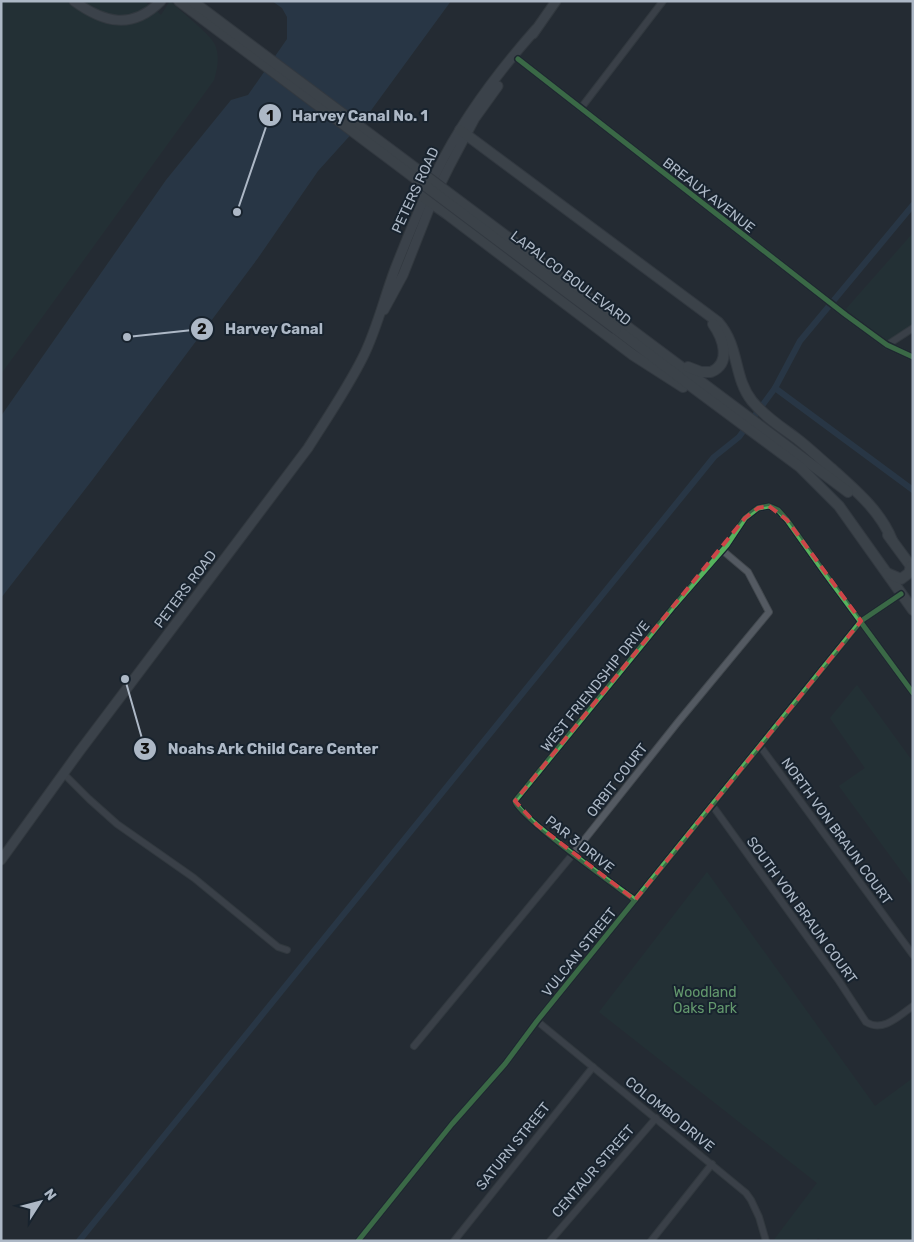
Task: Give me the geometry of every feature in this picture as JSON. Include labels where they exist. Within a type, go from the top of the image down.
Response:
[{"type":"main road","points":[[74,1],[101,18],[123,20],[141,15],[161,1]]},
{"type":"main road","name":"LAPALCO BOULEVARD","points":[[179,1],[619,325],[676,362],[740,416]]},
{"type":"main road","name":"LAPALCO BOULEVARD","points":[[192,1],[757,429],[850,493],[867,509],[912,568]]},
{"type":"main road","name":"PETERS ROAD","points":[[464,132],[518,59],[556,1]]},
{"type":"main road","name":"PETERS ROAD","points":[[1,860],[308,448],[363,357],[384,298],[428,201],[437,171],[515,53],[536,29]]},
{"type":"main road","points":[[464,132],[718,322],[735,351],[741,380],[751,400],[768,417],[803,443],[861,496],[887,527],[892,540]]},
{"type":"main road","points":[[428,201],[646,364],[740,416]]},
{"type":"main road","points":[[676,362],[694,370],[706,372],[715,370],[722,363],[724,355],[721,340],[714,324],[703,311]]},
{"type":"main road","name":"LAPALCO BOULEVARD","points":[[757,429],[800,467],[839,506],[913,610]]},
{"type":"main road","points":[[886,572],[901,579],[912,568]]},
{"type":"street","points":[[581,108],[663,1]]},
{"type":"street","name":"BREAUX AVENUE","points":[[518,59],[846,315],[887,345],[913,357]]},
{"type":"street","points":[[887,345],[913,328]]},
{"type":"street","name":"WEST FRIENDSHIP DRIVE","points":[[515,802],[724,548],[745,518],[758,508],[768,506],[778,510],[861,621]]},
{"type":"street","name":"ORBIT COURT","points":[[414,1046],[573,854],[769,612],[748,572],[724,548]]},
{"type":"street","name":"VULCAN STREET","points":[[358,1241],[452,1124],[505,1064],[537,1021],[861,621],[901,594]]},
{"type":"street","points":[[861,621],[913,693]]},
{"type":"street","name":"NORTH VON BRAUN COURT","points":[[760,746],[913,955]]},
{"type":"street","points":[[64,774],[117,824],[194,878],[278,947],[286,950]]},
{"type":"street","name":"PAR 3 DRIVE","points":[[515,802],[517,807],[573,854],[635,900]]},
{"type":"street","name":"SOUTH VON BRAUN COURT","points":[[712,805],[839,981],[866,1022],[874,1025],[891,1022],[913,1006]]},
{"type":"street","name":"COLOMBO DRIVE","points":[[537,1021],[746,1193],[752,1200],[766,1241]]},
{"type":"street","name":"SATURN STREET","points":[[454,1241],[593,1067]]},
{"type":"street","name":"CENTAUR STREET","points":[[550,1241],[656,1118]]},
{"type":"street","points":[[651,1241],[712,1164]]},
{"type":"highlighted area","points":[[769,506],[787,520],[861,621],[635,900],[537,825],[515,801],[745,518],[758,508]]},
{"type":"green space","points":[[1,1],[144,1],[161,15],[170,1],[213,41],[217,49],[218,58],[214,80],[1,374]]},
{"type":"green space","points":[[913,233],[913,328],[887,345],[846,309]]},
{"type":"green space","points":[[857,685],[913,762],[913,887],[839,786],[865,768],[830,718]]},
{"type":"green space","name":"Woodland Oaks Park","points":[[707,872],[875,1106],[913,1078],[913,1237],[907,1241],[822,1241],[818,1238],[815,1241],[773,1241],[817,1183],[599,1012]]},
{"type":"water","points":[[272,1],[451,1],[364,120],[318,171],[258,258],[93,479],[1,598],[1,416],[166,180],[231,100],[248,95],[287,39],[287,17],[282,8]]},
{"type":"waterway","points":[[79,1241],[714,457],[739,437],[775,388],[800,341],[913,205]]},
{"type":"waterway","points":[[775,388],[913,490]]},
{"type":"cycle path","points":[[518,59],[846,315],[887,345],[913,357]]},
{"type":"cycle path","points":[[635,900],[550,836],[515,801],[674,606],[727,545],[745,518],[758,508],[769,506],[778,510],[787,520],[913,693]]},
{"type":"cycle path","points":[[358,1241],[452,1124],[505,1064],[537,1021],[861,621],[901,594]]},
{"type":"place","name":"Harvey Canal No. 1","points":[[237,212]]},
{"type":"place","name":"Harvey Canal","points":[[127,337]]},
{"type":"place","name":"Noahs Ark Child Care Center","points":[[125,679]]}]
